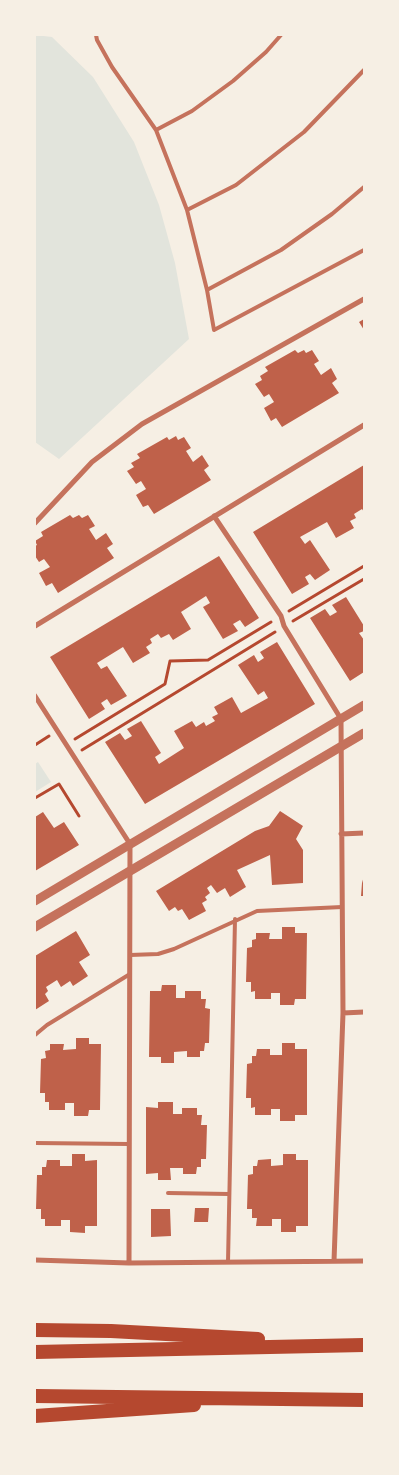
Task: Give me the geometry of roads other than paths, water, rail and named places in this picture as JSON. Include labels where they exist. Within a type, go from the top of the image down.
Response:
[{"type":"highway","points":[[35,1330],[111,1330],[363,1345]]},
{"type":"highway","points":[[35,1352],[363,1345]]},
{"type":"highway","points":[[35,1396],[364,1400]]},
{"type":"highway","points":[[35,1416],[300,1398]]},
{"type":"street","points":[[35,523],[92,462],[142,424],[364,299]]},
{"type":"street","points":[[35,626],[364,425]]},
{"type":"street","points":[[214,516],[281,616],[284,626],[341,719],[342,1013],[334,1261]]},
{"type":"street","points":[[35,696],[67,743],[130,844],[129,1263]]},
{"type":"street","points":[[35,901],[364,705]]},
{"type":"street","points":[[35,927],[364,733]]},
{"type":"street","points":[[342,834],[364,833]]},
{"type":"street","points":[[342,1013],[364,1012]]},
{"type":"street","points":[[35,1260],[129,1263],[364,1261]]},
{"type":"lane","points":[[96,35],[112,67],[156,130],[187,210],[207,290],[214,330],[364,250]]},
{"type":"lane","points":[[156,130],[192,111],[233,81],[281,35]]},
{"type":"lane","points":[[187,210],[236,185],[296,138],[364,70]]},
{"type":"lane","points":[[207,290],[281,250],[332,214],[364,187]]},
{"type":"lane","points":[[130,955],[158,954],[257,911],[342,907]]},
{"type":"lane","points":[[228,1262],[235,919]]},
{"type":"lane","points":[[35,1035],[47,1025],[130,974]]},
{"type":"lane","points":[[35,1143],[129,1144]]},
{"type":"lane","points":[[168,1193],[229,1194]]}]
